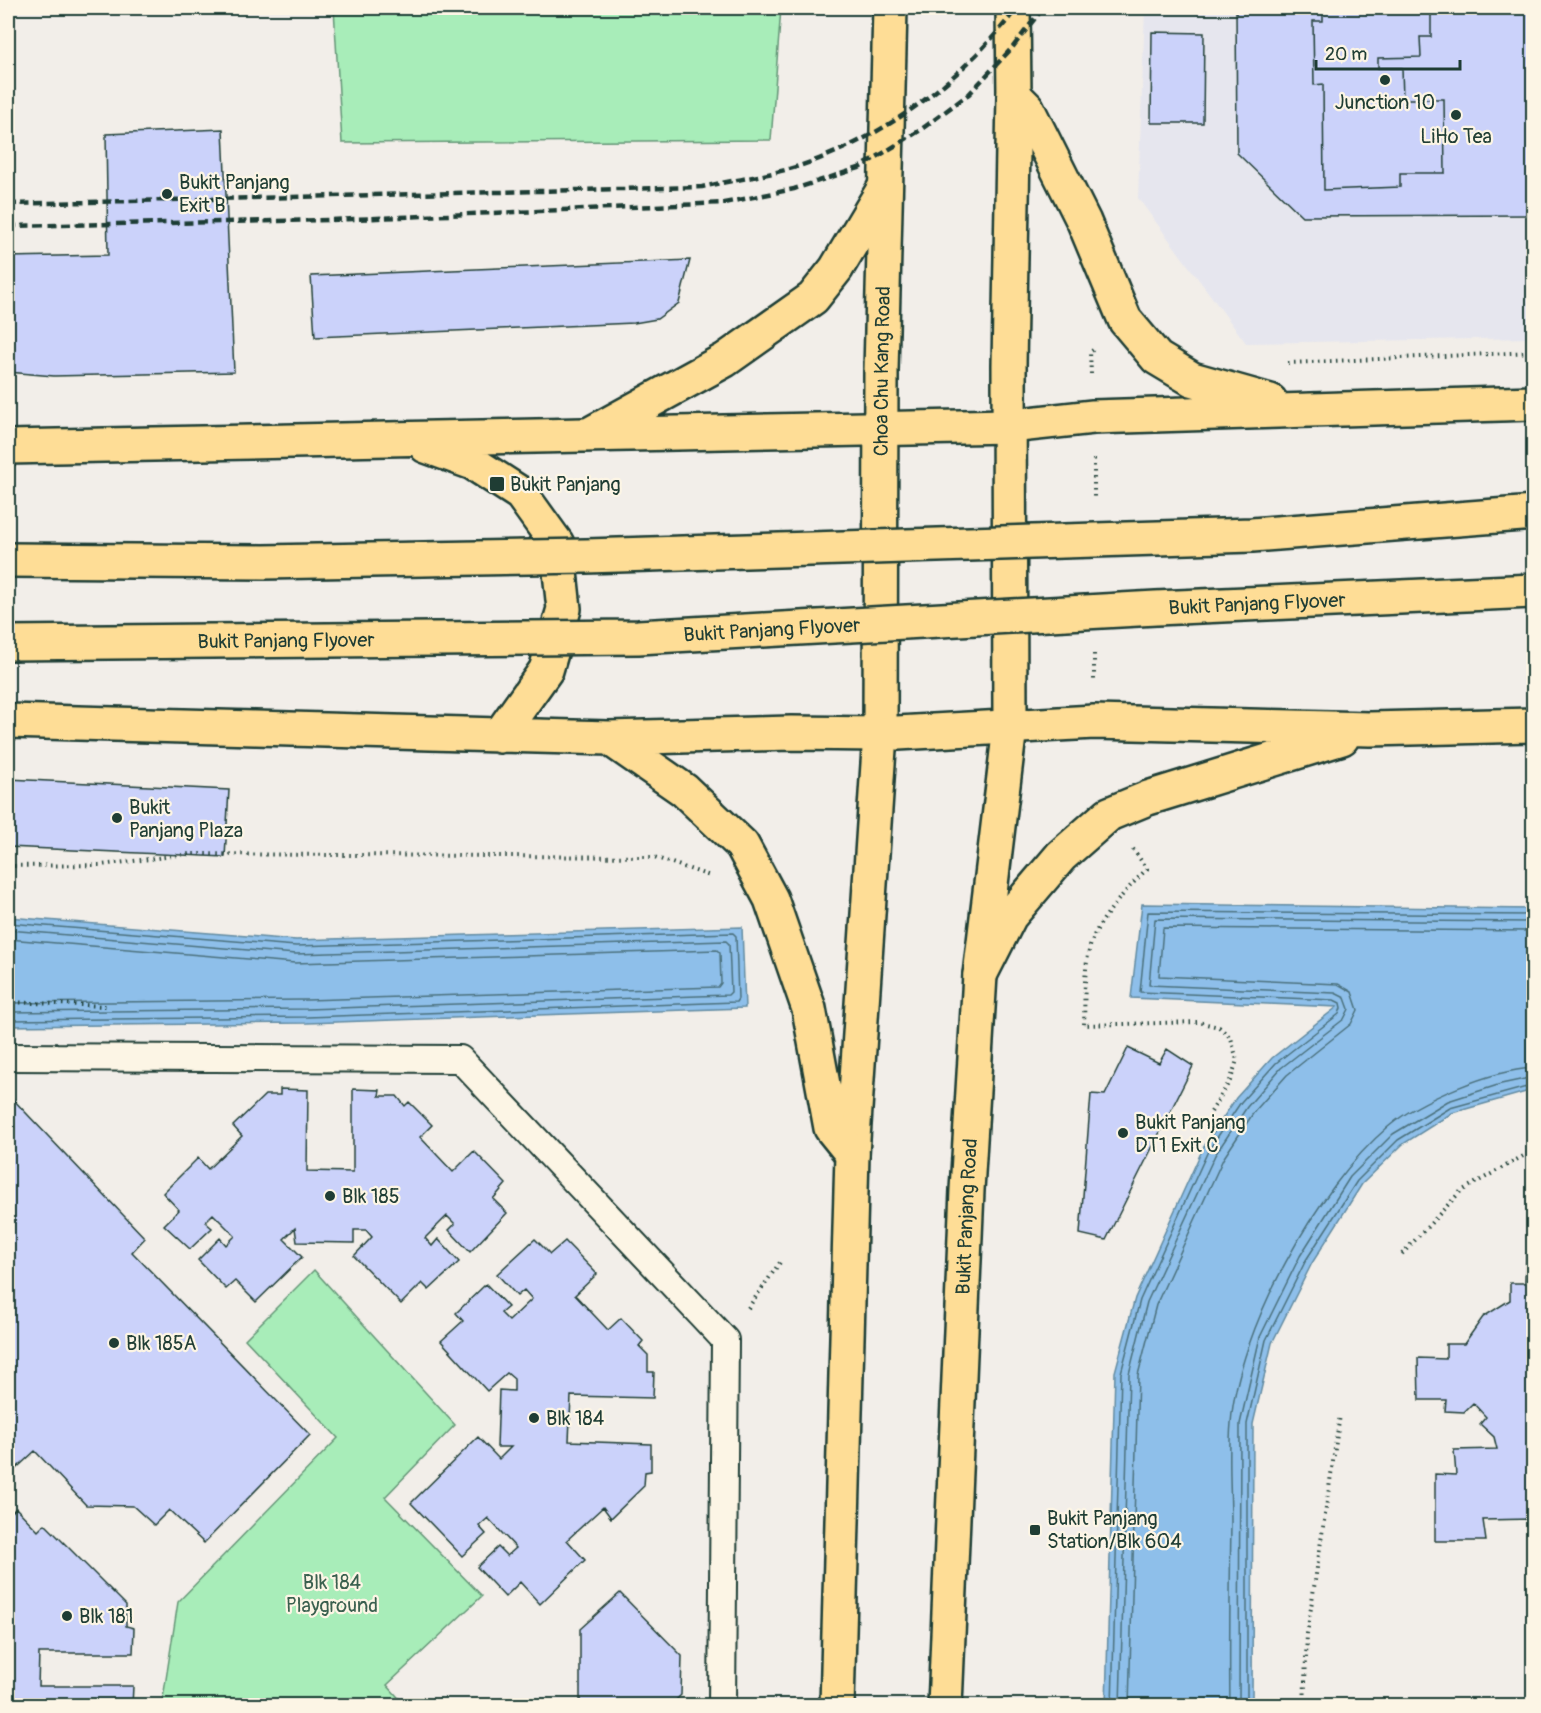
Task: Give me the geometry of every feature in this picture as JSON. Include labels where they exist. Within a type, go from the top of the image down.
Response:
[{"type":"main road","name":"Choa Chu Kang Road","points":[[880,734],[881,429],[891,8]]},
{"type":"main road","points":[[1010,727],[1009,426],[1014,95],[1013,8]]},
{"type":"main road","points":[[1014,95],[1027,108],[1084,222],[1125,320],[1157,358],[1192,380],[1301,409]]},
{"type":"main road","points":[[587,435],[725,360],[813,298],[836,269],[885,188]]},
{"type":"main road","points":[[8,447],[1009,426],[1094,417],[1533,403]]},
{"type":"main road","points":[[408,439],[473,463],[521,494],[557,544],[564,609],[546,670],[499,736]]},
{"type":"main road","points":[[8,560],[264,562],[586,556],[1252,535],[1533,513]]},
{"type":"main road","name":"Bukit Panjang Flyover","points":[[8,643],[638,637],[1144,609],[1533,591]]},
{"type":"main road","points":[[8,721],[609,738],[791,733],[880,734],[1094,722],[1370,729],[1533,724]]},
{"type":"main road","name":"Bukit Panjang Road","points":[[945,1706],[967,1190],[981,975],[1010,727]]},
{"type":"main road","points":[[981,975],[1010,916],[1061,856],[1109,814],[1148,798],[1370,729]]},
{"type":"main road","points":[[837,1706],[852,1154],[880,734]]},
{"type":"main road","points":[[609,738],[684,790],[741,845],[771,899],[808,1009],[831,1128],[852,1154]]},
{"type":"lane","points":[[8,1057],[460,1059],[725,1340],[722,1706]]},
{"type":"path","points":[[1279,363],[1533,352]]},
{"type":"path","points":[[8,866],[100,865],[189,854],[654,857],[710,876]]},
{"type":"path","points":[[1147,870],[1128,886],[1093,939],[1086,969],[1084,1025],[1198,1022],[1219,1027],[1231,1038],[1237,1060],[1231,1079],[1211,1112]]},
{"type":"path","points":[[8,1002],[106,1006]]},
{"type":"path","points":[[1402,1254],[1461,1191],[1533,1150]]},
{"type":"path","points":[[725,1340],[781,1261]]},
{"type":"path","points":[[1304,1706],[1307,1634],[1340,1415]]},
{"type":"shaded area","points":[[1145,8],[1533,8],[1533,338],[1246,343],[1138,198]]},
{"type":"green space","points":[[334,8],[781,8],[771,140],[342,143]]},
{"type":"green space","name":"Blk 184 Playground","points":[[314,1270],[455,1425],[385,1497],[482,1596],[387,1685],[405,1705],[162,1705],[178,1602],[338,1438],[245,1339]]},
{"type":"water","points":[[1142,904],[1533,909],[1533,1090],[1452,1113],[1403,1144],[1362,1184],[1312,1263],[1272,1343],[1253,1424],[1252,1705],[1106,1705],[1115,1372],[1135,1298],[1203,1148],[1236,1098],[1272,1058],[1337,1007],[1131,998]]},
{"type":"water","points":[[8,917],[296,940],[742,927],[745,1008],[307,1023],[8,1026]]},
{"type":"building","name":"Junction 10","points":[[1236,8],[1534,8],[1534,215],[1302,216],[1237,153]]},
{"type":"building","points":[[1323,8],[1431,8],[1431,37],[1420,37],[1421,57],[1378,58],[1378,68],[1402,68],[1403,99],[1444,99],[1445,173],[1400,173],[1400,187],[1324,190],[1323,84],[1314,85],[1313,21],[1323,21]]},
{"type":"building","points":[[1152,32],[1204,33],[1203,123],[1151,123]]},
{"type":"building","name":"Bukit Panjang Exit B","points":[[223,129],[234,372],[54,376],[8,372],[8,257],[108,255],[106,134]]},
{"type":"building","points":[[690,260],[679,303],[657,319],[634,323],[315,337],[311,276]]},
{"type":"building","name":"Bukit Panjang Plaza","points":[[8,779],[229,790],[225,857],[8,847]]},
{"type":"building","name":"Bukit Panjang DT1 Exit C","points":[[1128,1048],[1159,1063],[1167,1049],[1193,1066],[1106,1240],[1080,1234],[1091,1094],[1105,1095]]},
{"type":"building","name":"Blk 185","points":[[280,1089],[308,1090],[307,1171],[353,1172],[353,1089],[380,1090],[379,1096],[397,1096],[405,1106],[409,1102],[432,1125],[420,1137],[453,1172],[474,1151],[506,1184],[493,1199],[507,1213],[470,1252],[449,1230],[455,1224],[447,1216],[425,1238],[432,1246],[438,1239],[459,1262],[429,1290],[422,1283],[401,1304],[354,1256],[372,1237],[366,1230],[354,1230],[354,1243],[297,1242],[295,1228],[284,1239],[302,1257],[256,1302],[235,1281],[226,1289],[198,1260],[220,1238],[226,1245],[235,1236],[213,1214],[205,1222],[212,1228],[190,1249],[164,1225],[179,1210],[163,1193],[198,1158],[208,1169],[242,1136],[233,1126],[265,1095],[280,1095]]},
{"type":"building","name":"Blk 185A","points":[[8,1094],[145,1238],[132,1252],[310,1435],[204,1543],[169,1510],[154,1525],[133,1506],[86,1505],[35,1451],[8,1476]]},
{"type":"building","name":"Blk 184","points":[[535,1239],[550,1254],[565,1241],[597,1274],[575,1295],[608,1330],[621,1318],[643,1341],[639,1346],[648,1355],[648,1372],[654,1372],[653,1398],[571,1396],[569,1441],[651,1444],[651,1471],[645,1472],[644,1486],[611,1518],[603,1507],[567,1540],[585,1560],[540,1604],[520,1582],[505,1597],[477,1567],[498,1547],[507,1556],[516,1548],[488,1518],[479,1526],[486,1534],[462,1556],[411,1503],[478,1437],[499,1459],[511,1447],[497,1447],[499,1390],[514,1391],[514,1379],[507,1373],[487,1391],[441,1341],[463,1321],[456,1313],[486,1284],[508,1307],[501,1313],[509,1321],[532,1299],[524,1290],[517,1296],[497,1274]]},
{"type":"building","points":[[1526,1254],[1534,1254],[1534,1444],[1527,1444],[1528,1451],[1534,1451],[1534,1553],[1531,1553],[1532,1519],[1483,1520],[1486,1541],[1435,1541],[1435,1474],[1456,1475],[1454,1450],[1497,1449],[1494,1437],[1480,1424],[1486,1417],[1473,1403],[1464,1412],[1445,1411],[1446,1400],[1419,1400],[1418,1358],[1446,1359],[1446,1344],[1464,1344],[1483,1317],[1510,1300],[1510,1283],[1525,1283]]},
{"type":"building","name":"Blk 181","points":[[16,1508],[38,1531],[45,1524],[126,1605],[126,1626],[134,1628],[133,1653],[39,1653],[38,1686],[133,1686],[132,1706],[8,1706],[8,1596],[12,1591],[8,1586],[12,1576],[8,1572],[8,1516]]},
{"type":"building","points":[[620,1593],[682,1656],[681,1695],[670,1706],[580,1706],[580,1629]]},
{"type":"railway","points":[[8,204],[702,187],[796,167],[829,155],[890,123],[946,83],[972,59],[1017,8]]},
{"type":"railway","points":[[8,226],[331,220],[724,203],[794,189],[859,168],[919,131],[969,94],[1012,48],[1043,8]]},
{"type":"place","name":"Junction 10","points":[[1385,80]]},
{"type":"place","name":"LiHo Tea","points":[[1456,115]]},
{"type":"place","name":"Bukit Panjang Exit B","points":[[167,194]]},
{"type":"place","name":"Bukit Panjang","points":[[497,484]]},
{"type":"place","name":"Bukit Panjang Plaza","points":[[117,818]]},
{"type":"place","name":"Bukit Panjang DT1 Exit C","points":[[1123,1133]]},
{"type":"place","name":"Blk 185","points":[[330,1196]]},
{"type":"place","name":"Blk 185A","points":[[114,1343]]},
{"type":"place","name":"Blk 184","points":[[534,1418]]},
{"type":"place","name":"Bukit Panjang Station/Blk 604","points":[[1035,1530]]},
{"type":"place","name":"Blk 181","points":[[67,1616]]}]
